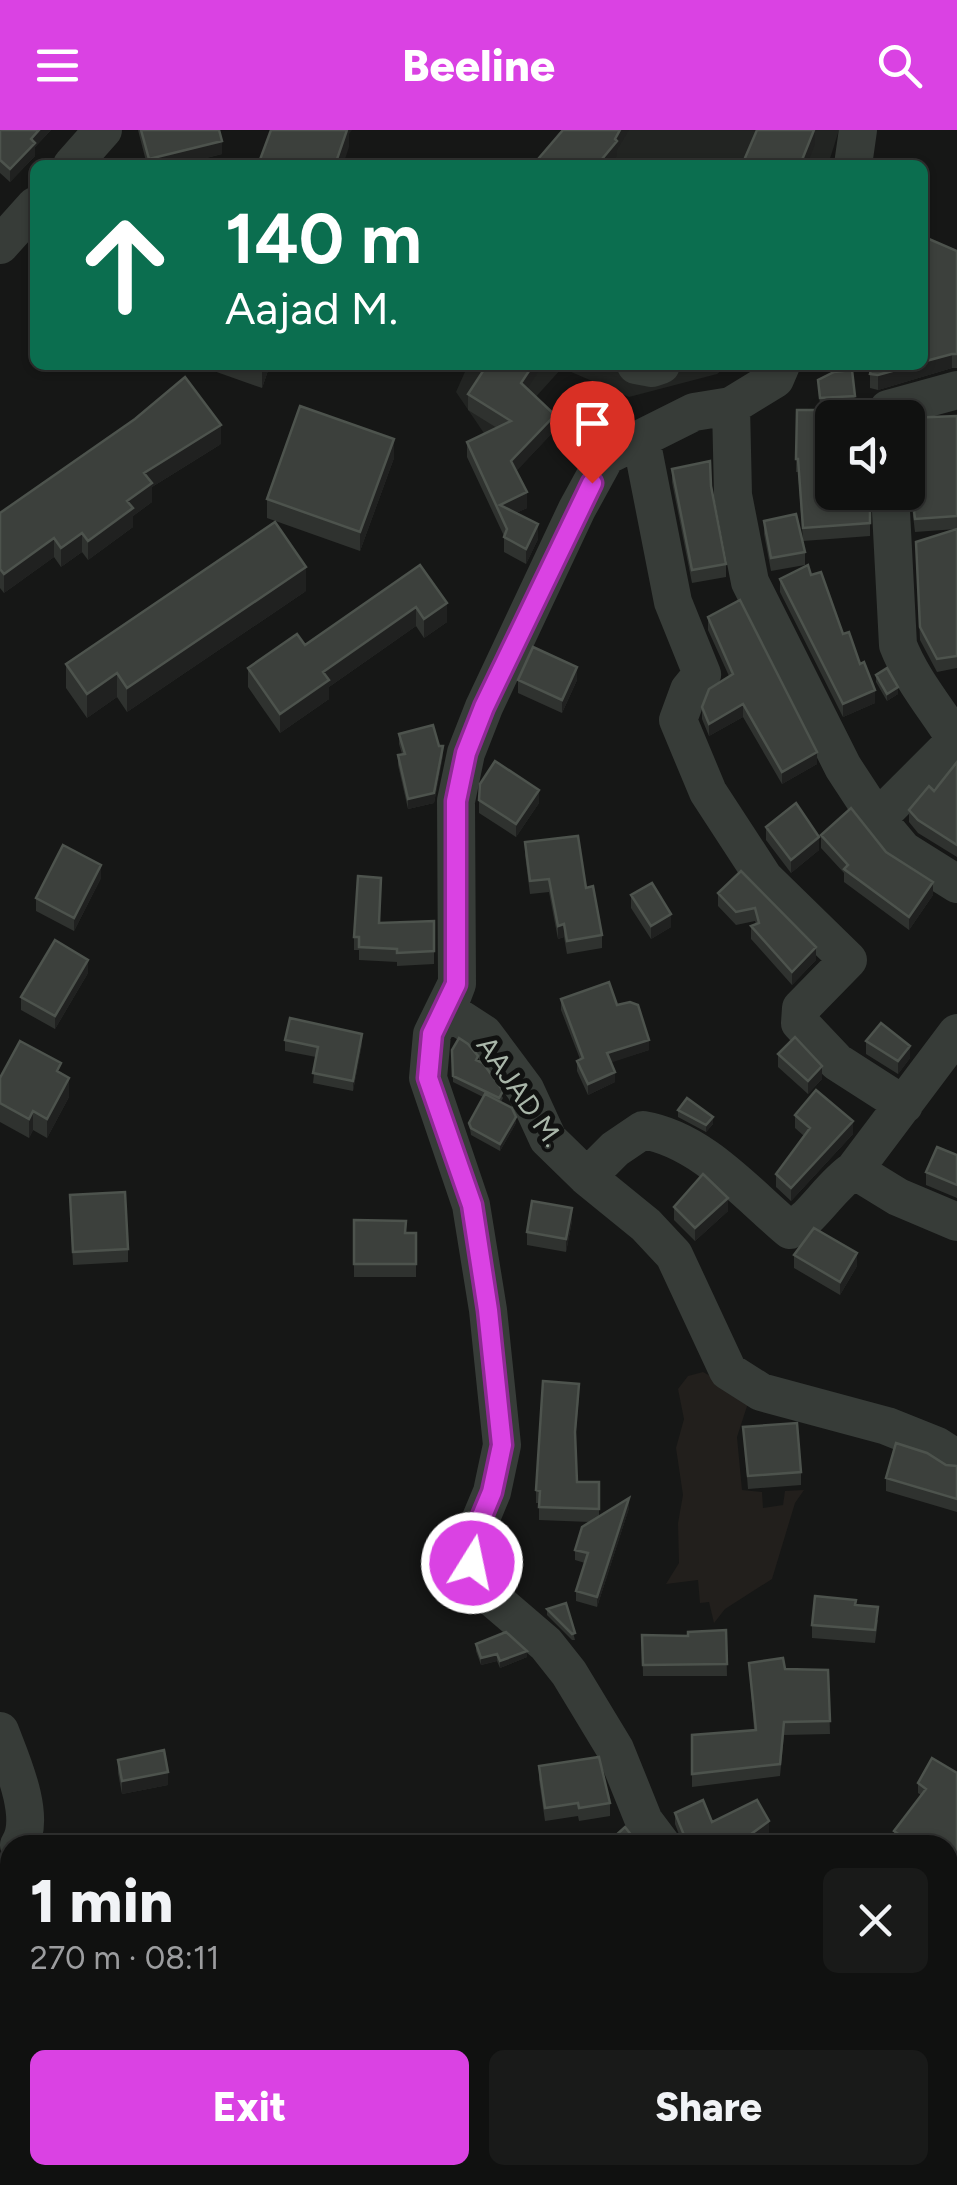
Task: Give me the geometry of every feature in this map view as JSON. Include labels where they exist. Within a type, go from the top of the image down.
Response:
[{"type":"street","points":[[76,160],[103,130]]},
{"type":"street","points":[[855,160],[858,130]]},
{"type":"street","points":[[0,245],[30,212]]},
{"type":"street","name":"AAJAD M.","points":[[779,370],[775,379],[731,406],[694,412],[606,456],[484,707],[466,753],[456,801],[456,984],[447,1010],[484,1034],[525,1089],[548,1139],[646,1225],[674,1255],[728,1371],[761,1392],[887,1426],[957,1459]]},
{"type":"street","points":[[921,400],[957,390]]},
{"type":"street","points":[[731,406],[733,495],[750,582],[825,734],[877,820],[903,850],[957,884]]},
{"type":"street","points":[[641,440],[673,602],[702,674],[689,690],[678,720],[708,792],[764,878],[848,960],[801,1008],[800,1023],[836,1062],[904,1105]]},
{"type":"street","points":[[877,820],[956,740],[907,669],[898,645],[891,510]]},
{"type":"street","points":[[456,984],[432,1034],[428,1078],[472,1205],[502,1445],[492,1492],[472,1540],[474,1582],[546,1644],[569,1673],[616,1750],[644,1821],[654,1835]]},
{"type":"street","points":[[587,1177],[614,1149],[643,1130],[664,1133],[704,1156],[790,1230],[804,1222],[840,1179],[854,1170],[957,1032]]},
{"type":"street","points":[[854,1170],[898,1197],[957,1222]]},
{"type":"street","points":[[0,1732],[21,1786],[24,1835]]},
{"type":"shaded area","points":[[577,130],[839,130],[830,160],[563,160]]},
{"type":"shaded area","points":[[466,370],[560,370],[492,445],[456,392]]},
{"type":"shaded area","points":[[567,370],[722,370],[717,374],[629,397]]},
{"type":"shaded area","points":[[703,1372],[750,1397],[737,1437],[742,1490],[762,1492],[763,1508],[783,1505],[785,1491],[804,1490],[795,1503],[772,1579],[725,1609],[714,1623],[709,1602],[700,1603],[698,1580],[666,1584],[679,1563],[678,1523],[683,1495],[676,1448],[684,1419],[678,1389],[688,1376]]},
{"type":"building","points":[[0,130],[39,130],[31,139],[35,143],[10,169],[0,160]]},
{"type":"building","points":[[141,130],[219,130],[222,141],[149,159]]},
{"type":"building","points":[[271,130],[347,130],[337,160],[260,160]]},
{"type":"building","points":[[563,130],[620,130],[617,141],[601,160],[537,160]]},
{"type":"building","points":[[757,130],[814,130],[802,160],[744,160]]},
{"type":"building","points":[[928,239],[957,251],[957,354],[928,360]]},
{"type":"building","points":[[484,370],[530,370],[521,383],[555,415],[511,461],[527,492],[500,505],[538,524],[526,549],[504,537],[507,529],[467,442],[511,421],[468,394]]},
{"type":"building","points":[[852,370],[855,396],[820,398],[818,380],[834,372]]},
{"type":"building","points":[[871,370],[896,370],[878,375],[870,374]]},
{"type":"building","points":[[185,377],[221,425],[144,473],[152,483],[127,501],[133,508],[88,541],[82,533],[61,548],[54,538],[4,574],[0,569],[0,513],[135,419]]},
{"type":"building","points":[[300,406],[394,439],[360,532],[267,499]]},
{"type":"building","points":[[797,410],[815,410],[815,510],[870,510],[870,523],[803,528],[796,459]]},
{"type":"building","points":[[957,416],[957,516],[915,519],[914,510],[925,510],[925,417]]},
{"type":"building","points":[[710,461],[726,564],[692,570],[672,469]]},
{"type":"building","points":[[796,514],[805,552],[771,558],[764,521]]},
{"type":"building","points":[[275,522],[306,567],[127,688],[117,673],[87,694],[66,664]]},
{"type":"building","points":[[957,529],[957,656],[937,659],[920,627],[916,542]]},
{"type":"building","points":[[420,565],[447,603],[424,619],[416,607],[323,672],[329,680],[280,714],[248,668],[297,634],[305,645]]},
{"type":"building","points":[[808,565],[811,575],[821,572],[843,634],[849,632],[860,664],[864,662],[875,690],[843,704],[780,579]]},
{"type":"building","points":[[740,600],[817,752],[782,772],[743,704],[709,724],[702,707],[709,689],[733,674],[708,617]]},
{"type":"building","points":[[533,647],[577,667],[562,700],[518,680]]},
{"type":"building","points":[[887,668],[898,687],[887,694],[876,675]]},
{"type":"building","points":[[433,725],[439,746],[443,746],[434,793],[408,799],[398,755],[405,754],[399,734]]},
{"type":"building","points":[[495,761],[539,790],[516,824],[479,800],[480,784]]},
{"type":"building","points":[[957,762],[957,845],[909,810],[929,786],[934,791]]},
{"type":"building","points":[[796,803],[819,837],[791,860],[766,827]]},
{"type":"building","points":[[851,808],[886,852],[933,882],[909,917],[844,869],[848,865],[821,835]]},
{"type":"building","points":[[578,836],[586,888],[593,886],[602,935],[567,941],[564,924],[558,926],[549,879],[530,881],[525,842]]},
{"type":"building","points":[[63,845],[101,865],[74,918],[36,898]]},
{"type":"building","points":[[741,871],[816,947],[792,972],[751,926],[759,923],[755,908],[736,912],[718,893]]},
{"type":"building","points":[[358,876],[381,878],[379,923],[434,921],[434,951],[397,953],[397,949],[359,947],[359,937],[354,937]]},
{"type":"building","points":[[652,883],[671,914],[651,926],[631,895]]},
{"type":"building","points":[[55,940],[88,960],[55,1016],[21,997]]},
{"type":"building","points":[[609,982],[617,1005],[638,1005],[649,1040],[607,1053],[615,1072],[588,1084],[577,1061],[583,1058],[561,999]]},
{"type":"building","points":[[290,1018],[362,1034],[353,1081],[313,1073],[318,1047],[285,1040]]},
{"type":"building","points":[[881,1023],[910,1046],[898,1061],[866,1041]]},
{"type":"building","points":[[795,1037],[822,1066],[808,1081],[778,1054]]},
{"type":"building","points":[[459,1038],[478,1056],[476,1060],[483,1063],[503,1091],[499,1098],[453,1076],[452,1050]]},
{"type":"building","points":[[20,1041],[61,1063],[57,1071],[69,1078],[47,1119],[33,1111],[29,1119],[0,1103],[0,1078]]},
{"type":"building","points":[[816,1090],[853,1121],[791,1188],[776,1174],[810,1128],[795,1115]]},
{"type":"building","points":[[485,1094],[512,1108],[516,1117],[500,1144],[471,1128],[469,1123]]},
{"type":"building","points":[[687,1098],[713,1117],[706,1125],[678,1110]]},
{"type":"building","points":[[937,1147],[957,1155],[957,1185],[926,1172]]},
{"type":"building","points":[[703,1174],[728,1198],[695,1228],[674,1207]]},
{"type":"building","points":[[125,1192],[128,1249],[73,1252],[70,1195]]},
{"type":"building","points":[[532,1201],[572,1208],[566,1239],[527,1232]]},
{"type":"building","points":[[354,1220],[406,1221],[405,1233],[416,1233],[416,1264],[354,1264]]},
{"type":"building","points":[[814,1228],[857,1253],[840,1282],[794,1255]]},
{"type":"building","points":[[543,1381],[579,1384],[575,1432],[577,1482],[599,1482],[599,1509],[539,1507],[540,1491],[536,1490]]},
{"type":"building","points":[[797,1423],[801,1472],[748,1476],[743,1427]]},
{"type":"building","points":[[896,1443],[957,1466],[957,1499],[886,1478]]},
{"type":"building","points":[[629,1498],[597,1597],[576,1591],[588,1553],[575,1550],[582,1527]]},
{"type":"building","points":[[815,1596],[856,1600],[855,1605],[878,1607],[875,1630],[812,1625]]},
{"type":"building","points":[[566,1603],[575,1633],[572,1634],[547,1609]]},
{"type":"building","points":[[726,1630],[727,1664],[643,1665],[642,1635],[688,1636],[688,1632]]},
{"type":"building","points":[[506,1632],[527,1651],[500,1661],[497,1654],[481,1658],[476,1644]]},
{"type":"building","points":[[783,1658],[785,1669],[828,1670],[830,1721],[784,1722],[780,1764],[692,1774],[692,1735],[756,1730],[749,1663]]},
{"type":"building","points":[[164,1750],[168,1772],[122,1781],[118,1760]]},
{"type":"building","points":[[599,1757],[610,1803],[545,1808],[539,1766]]},
{"type":"building","points":[[932,1758],[957,1773],[957,1835],[900,1835],[894,1831],[926,1789],[918,1783]]},
{"type":"building","points":[[703,1800],[712,1822],[757,1800],[769,1821],[750,1835],[684,1835],[675,1813]]},
{"type":"route","points":[[472,1563],[472,1540],[492,1492],[502,1445],[472,1205],[428,1078],[432,1034],[456,984],[456,801],[466,753],[484,707],[592,483]]}]
